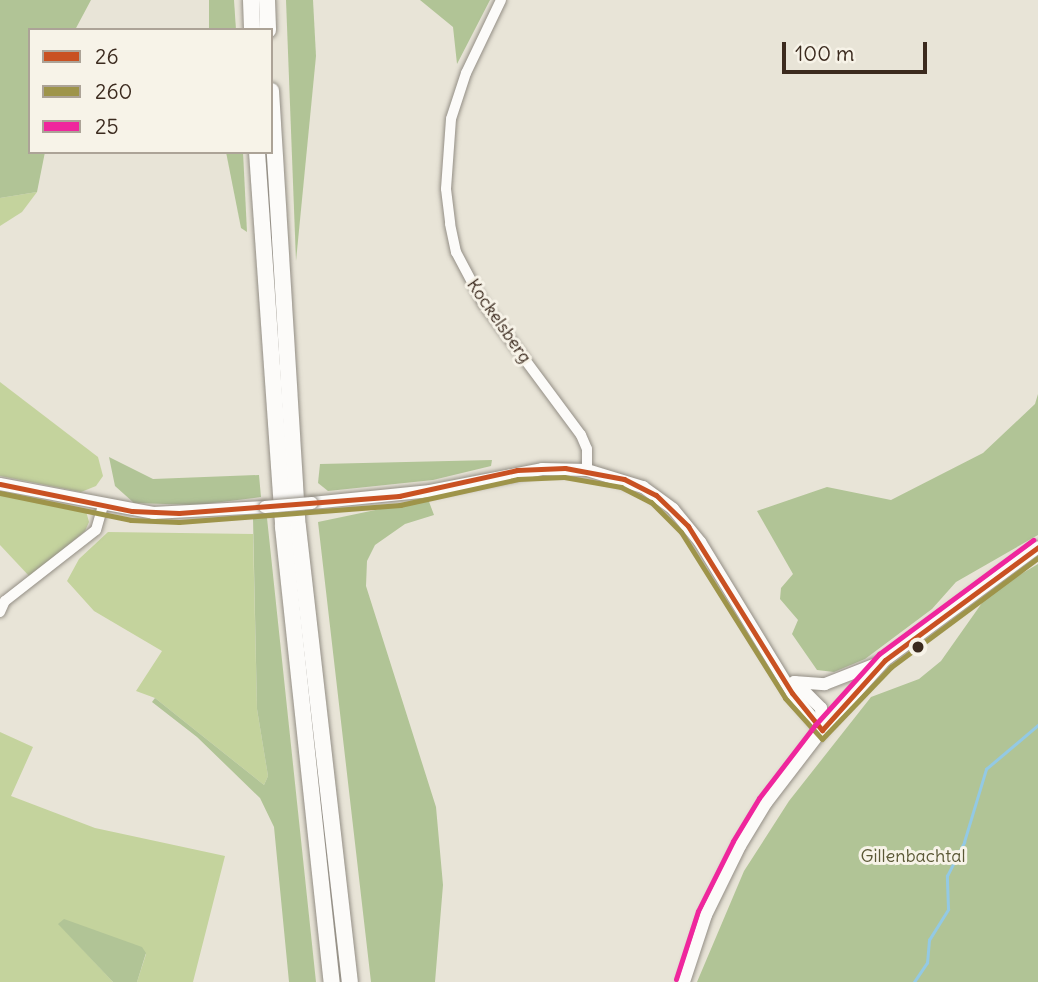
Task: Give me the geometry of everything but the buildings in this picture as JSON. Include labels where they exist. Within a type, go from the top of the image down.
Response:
[{"type":"highway","points":[[251,0],[252,28]]},
{"type":"highway","points":[[267,0],[268,28]]},
{"type":"highway","points":[[273,123],[298,527],[350,982]]},
{"type":"highway","points":[[257,154],[282,514],[332,982]]},
{"type":"main road","points":[[0,484],[103,506],[153,513],[265,507],[430,491],[517,470],[587,470],[643,487],[673,509],[700,542],[775,664],[822,730]]},
{"type":"main road","points":[[684,982],[706,915],[766,803],[822,730],[885,660],[942,614],[1038,547]]},
{"type":"main road","points":[[766,803],[859,697],[942,614]]},
{"type":"main road","points":[[794,682],[825,684],[885,660]]},
{"type":"main road","points":[[775,664],[821,708],[822,730]]},
{"type":"street","name":"Kockelsberg","points":[[501,0],[462,83],[451,120],[446,189],[450,224],[456,252],[483,303],[581,435],[587,449],[587,470]]},
{"type":"street","points":[[0,612],[5,601],[96,530],[103,506]]},
{"type":"green space","points":[[0,0],[91,0],[76,28],[28,28],[28,154],[45,154],[37,192],[0,198]]},
{"type":"green space","points":[[209,0],[234,0],[236,28],[209,28]]},
{"type":"green space","points":[[286,0],[313,0],[316,56],[296,261]]},
{"type":"green space","points":[[420,0],[490,0],[457,64],[453,27]]},
{"type":"green space","points":[[226,154],[243,154],[247,232],[241,228]]},
{"type":"green space","points":[[37,192],[22,212],[0,226],[0,198]]},
{"type":"green space","points":[[0,382],[98,457],[103,476],[96,486],[81,492],[0,476]]},
{"type":"green space","points":[[1038,394],[1038,535],[956,582],[932,609],[865,659],[834,672],[817,670],[792,634],[798,620],[780,599],[781,588],[793,574],[757,511],[827,487],[891,500],[983,453],[1035,404]]},
{"type":"green space","points":[[109,457],[153,479],[259,475],[261,497],[197,505],[134,503],[115,486]]},
{"type":"green space","points":[[492,460],[491,466],[433,480],[328,491],[318,483],[320,464]]},
{"type":"green space","points":[[0,493],[86,511],[89,522],[85,531],[30,577],[0,545]]},
{"type":"green space","points":[[428,499],[434,515],[405,524],[375,545],[367,561],[366,586],[436,807],[443,885],[435,982],[371,982],[318,522]]},
{"type":"green space","points":[[253,518],[267,518],[316,982],[289,982],[274,827],[260,798],[197,737],[152,702],[155,698],[264,785],[268,776],[257,709]]},
{"type":"green space","points":[[108,532],[253,534],[257,709],[268,776],[264,785],[155,698],[136,691],[162,651],[94,611],[67,581],[79,559]]},
{"type":"green space","name":"Gillenbachtal","points":[[1038,564],[1038,982],[697,982],[744,871],[789,801],[871,697],[919,679],[941,661],[989,593]]},
{"type":"green space","points":[[0,732],[33,747],[11,796],[95,828],[225,856],[193,982],[137,982],[146,954],[59,924],[113,982],[0,982]]},
{"type":"green space","points":[[64,919],[142,947],[146,953],[137,982],[113,982],[58,924]]},
{"type":"waterway","points":[[914,982],[927,963],[929,940],[948,909],[947,876],[964,842],[986,769],[1038,725]]},
{"type":"transit line","name":"26","points":[[0,484],[132,511],[179,513],[399,496],[517,470],[565,468],[624,479],[656,495],[688,526],[792,693],[822,730],[885,660],[1038,547]]},
{"type":"transit line","name":"260","points":[[0,493],[131,520],[179,522],[400,505],[518,479],[564,477],[621,487],[651,502],[681,532],[785,698],[822,739],[891,667],[1038,558]]},
{"type":"transit line","name":"25","points":[[676,979],[698,911],[733,841],[759,798],[815,725],[879,654],[1033,540]]}]
